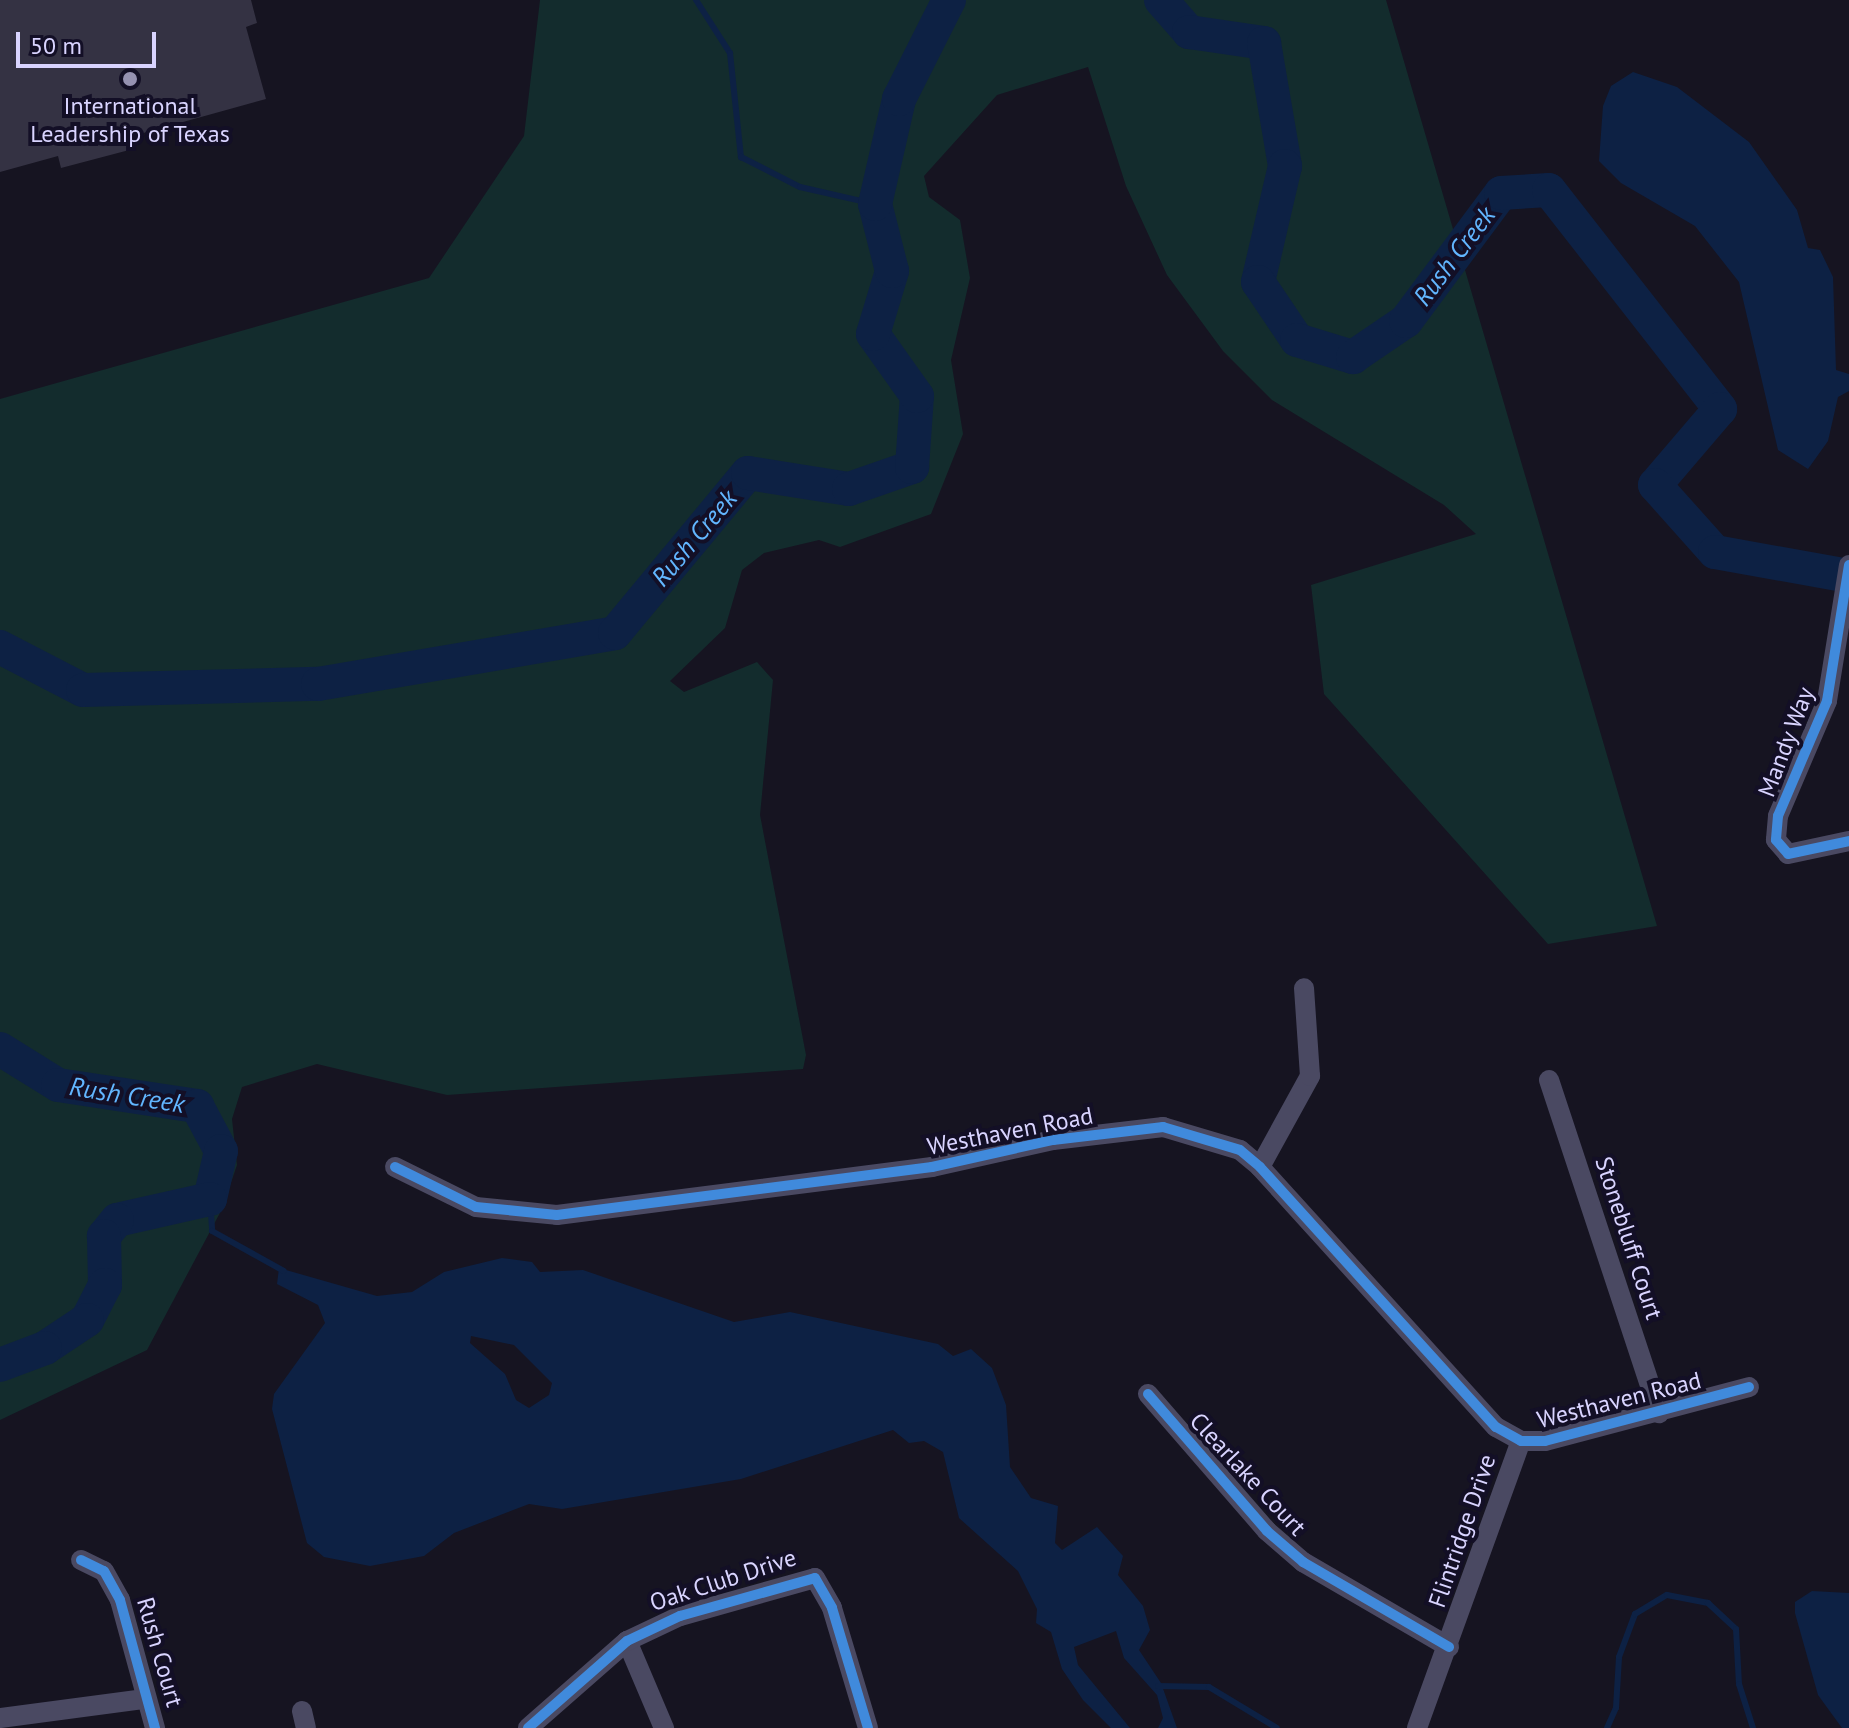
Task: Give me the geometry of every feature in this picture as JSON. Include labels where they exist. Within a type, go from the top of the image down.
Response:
[{"type":"street","name":"Mandy Way","points":[[1849,565],[1827,701],[1778,816],[1776,840],[1788,854],[1849,841]]},
{"type":"street","points":[[1260,1167],[1310,1076],[1304,988]]},
{"type":"street","name":"Stonebluff Court","points":[[1549,1080],[1659,1413]]},
{"type":"street","name":"Westhaven Road","points":[[395,1167],[476,1207],[557,1215],[932,1167],[1132,1128],[1194,1133],[1240,1150],[1260,1167],[1496,1427],[1521,1441],[1545,1441],[1749,1387]]},
{"type":"street","name":"Clearlake Court","points":[[1148,1394],[1267,1531],[1303,1562],[1449,1647]]},
{"type":"street","name":"Flintridge Drive","points":[[1417,1728],[1449,1647],[1521,1441]]},
{"type":"street","name":"Rush Court","points":[[81,1560],[104,1571],[120,1600],[155,1728]]},
{"type":"street","name":"Oak Club Drive","points":[[528,1728],[627,1641],[680,1616],[799,1580],[822,1584],[868,1728]]},
{"type":"street","points":[[627,1641],[664,1728]]},
{"type":"street","points":[[0,1718],[145,1699]]},
{"type":"green space","points":[[540,0],[1386,0],[1657,926],[1548,944],[1324,694],[1311,585],[1476,534],[1444,505],[1272,400],[1223,351],[1167,275],[1126,186],[1088,67],[997,95],[924,176],[929,197],[960,220],[970,278],[951,360],[963,434],[931,514],[840,547],[819,540],[764,553],[742,570],[725,628],[670,681],[684,692],[757,662],[773,680],[760,815],[806,1055],[803,1069],[447,1095],[317,1064],[242,1087],[232,1119],[237,1165],[222,1209],[147,1350],[0,1420],[0,399],[429,278],[524,136]]},
{"type":"water","points":[[1633,72],[1677,87],[1749,142],[1797,210],[1808,248],[1820,250],[1833,277],[1836,370],[1849,374],[1849,391],[1838,397],[1828,441],[1808,469],[1778,450],[1739,282],[1695,226],[1621,183],[1599,161],[1603,106],[1611,86]]},
{"type":"water","points":[[502,1258],[532,1262],[540,1272],[583,1270],[734,1322],[790,1312],[938,1344],[953,1356],[971,1349],[992,1368],[1006,1405],[1010,1467],[1031,1498],[1058,1506],[1055,1543],[1062,1550],[1097,1527],[1123,1556],[1118,1575],[1143,1606],[1150,1630],[1139,1650],[1161,1683],[1177,1728],[1158,1728],[1163,1718],[1157,1695],[1124,1658],[1116,1631],[1074,1647],[1078,1665],[1130,1728],[1111,1728],[1083,1700],[1062,1669],[1051,1632],[1036,1623],[1037,1609],[1018,1571],[959,1518],[943,1452],[924,1441],[909,1443],[893,1430],[741,1479],[562,1509],[529,1504],[454,1533],[424,1556],[370,1566],[324,1557],[307,1543],[272,1409],[274,1394],[325,1323],[318,1305],[277,1284],[279,1268],[377,1296],[412,1292],[444,1272]],"holes":[[[471,1336],[514,1345],[552,1383],[549,1395],[529,1408],[516,1400],[505,1374],[470,1343]]]},
{"type":"water","points":[[1812,1591],[1849,1593],[1849,1728],[1842,1728],[1818,1695],[1795,1613],[1795,1602]]},
{"type":"building","name":"International Leadership of Texas","points":[[0,0],[251,0],[257,23],[246,27],[266,99],[129,137],[133,149],[61,168],[58,156],[0,172]]},
{"type":"waterway","points":[[696,0],[730,53],[741,157],[800,187],[875,204]]},
{"type":"waterway","name":"Rush Creek","points":[[0,647],[83,690],[318,684],[615,633],[748,473],[849,489],[912,467],[917,396],[873,334],[892,271],[875,204],[899,99],[949,0]]},
{"type":"waterway","name":"Rush Creek","points":[[1161,0],[1189,32],[1264,43],[1285,166],[1258,282],[1297,340],[1353,357],[1406,321],[1501,193],[1549,190],[1720,409],[1655,485],[1715,552],[1849,576]]},
{"type":"waterway","name":"Rush Creek","points":[[0,1049],[58,1085],[197,1106],[221,1151],[210,1199],[117,1220],[104,1236],[105,1285],[87,1320],[45,1348],[0,1365]]},
{"type":"waterway","points":[[210,1199],[212,1231],[284,1271]]},
{"type":"waterway","points":[[1607,1728],[1616,1708],[1619,1657],[1635,1614],[1667,1595],[1708,1603],[1736,1629],[1739,1684],[1753,1728]]},
{"type":"waterway","points":[[1158,1686],[1209,1687],[1277,1728]]},
{"type":"cycle path","points":[[1849,565],[1827,701],[1778,816],[1776,840],[1788,854],[1849,841]]},
{"type":"cycle path","points":[[395,1167],[476,1207],[557,1215],[932,1167],[1053,1140],[1163,1127],[1240,1150],[1260,1167],[1496,1427],[1521,1441],[1545,1441],[1749,1387]]},
{"type":"cycle path","points":[[1148,1394],[1267,1531],[1303,1562],[1449,1647]]},
{"type":"cycle path","points":[[81,1560],[104,1571],[120,1600],[155,1728]]},
{"type":"cycle path","points":[[528,1728],[627,1641],[680,1616],[815,1578],[832,1608],[868,1728]]},
{"type":"place","name":"International Leadership of Texas","points":[[130,79]]}]
